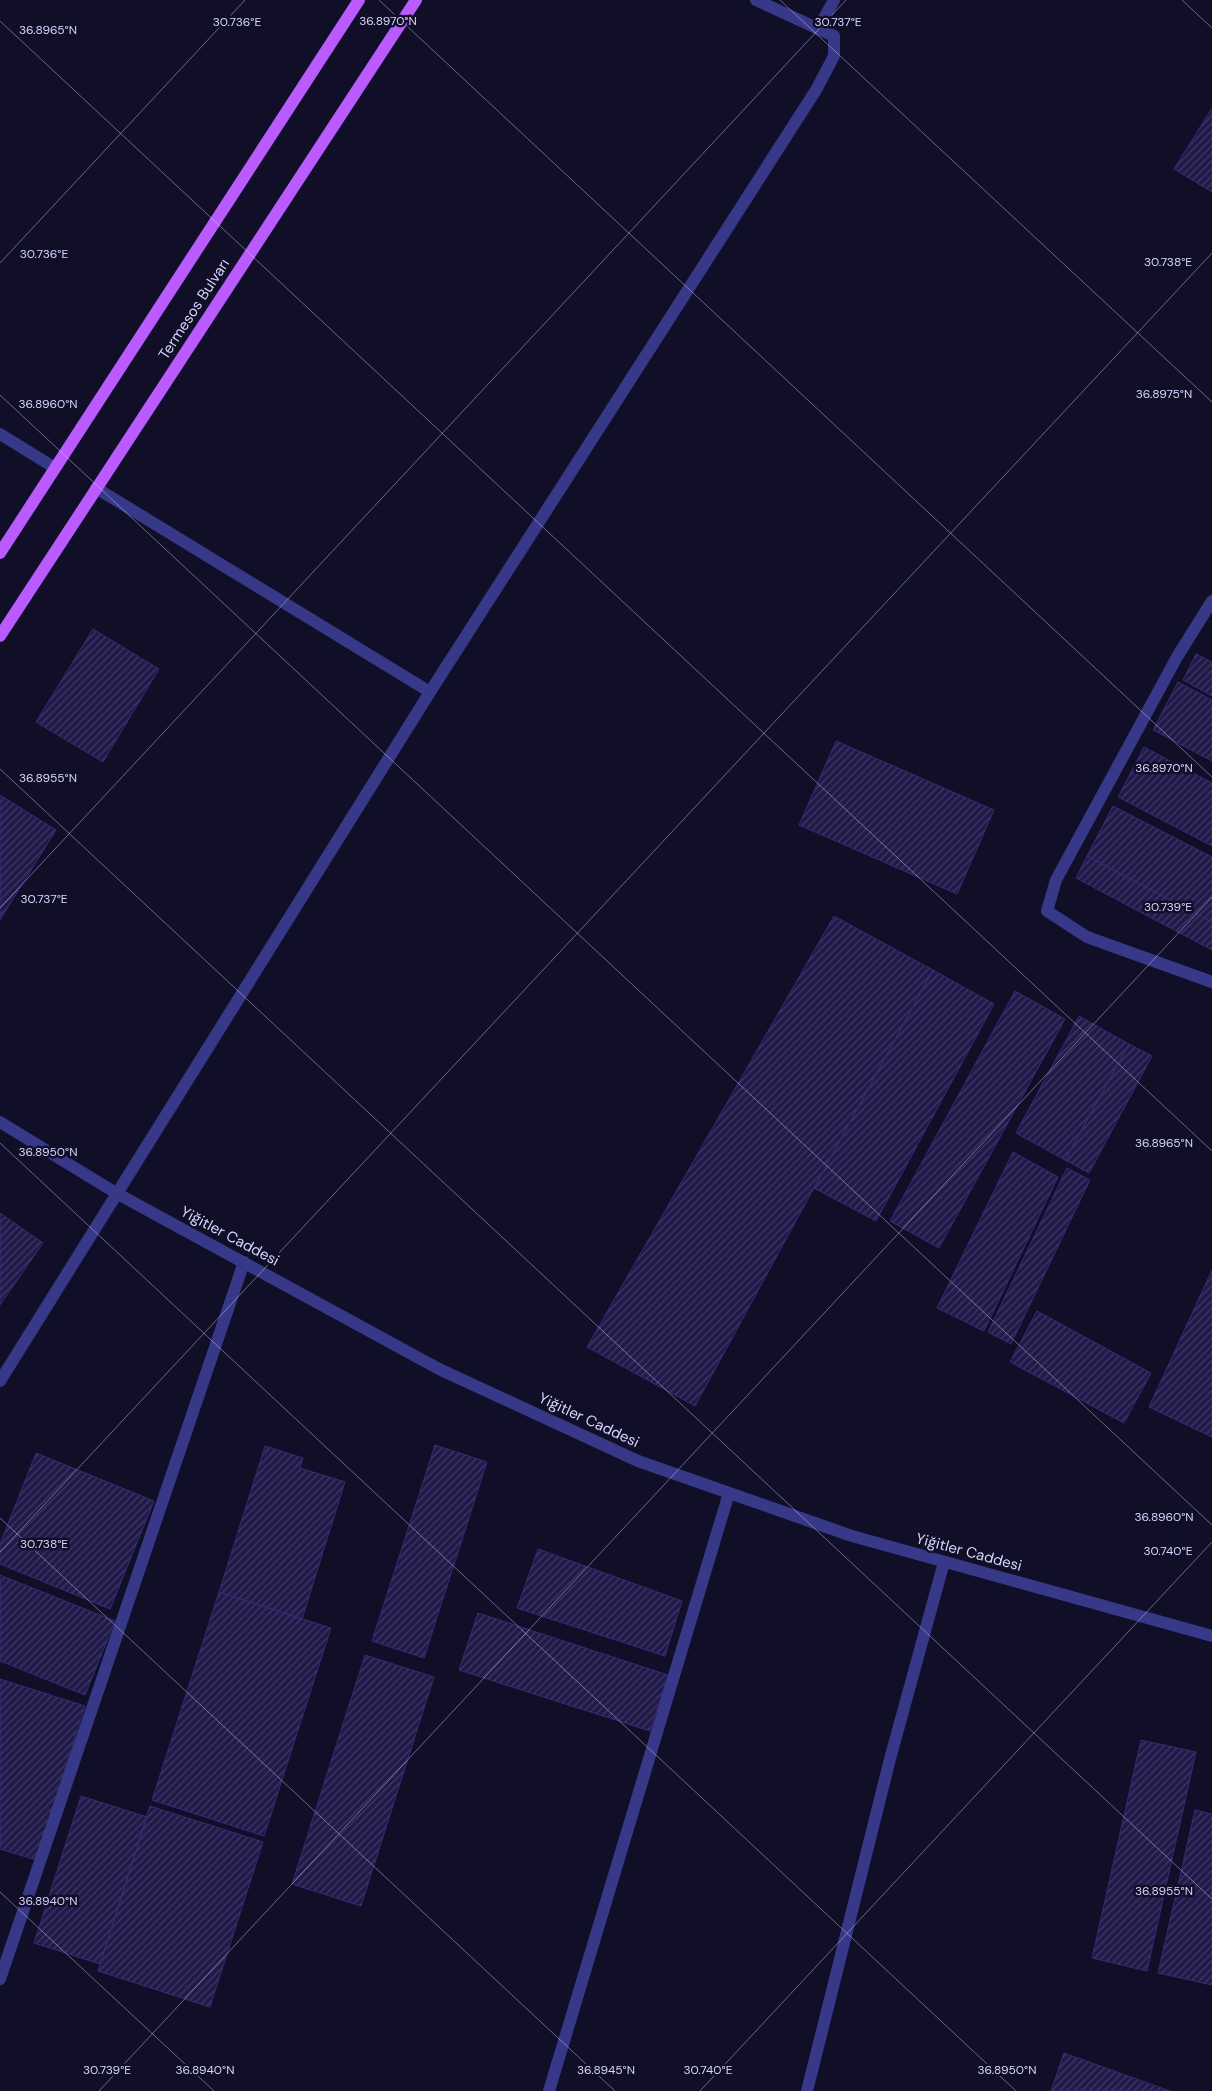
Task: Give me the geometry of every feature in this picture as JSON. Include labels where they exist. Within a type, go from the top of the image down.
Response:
[{"type":"main road","name":"Termesos Bulvarı","points":[[0,553],[360,0]]},
{"type":"main road","name":"Termesos Bulvarı","points":[[0,636],[416,0]]},
{"type":"street","points":[[0,1381],[430,692],[816,90],[834,56],[834,36],[756,0]]},
{"type":"street","points":[[818,29],[834,0]]},
{"type":"street","points":[[0,434],[55,468]]},
{"type":"street","points":[[96,488],[430,692]]},
{"type":"street","points":[[1212,601],[1176,657],[1056,880],[1047,911],[1087,937],[1212,982]]},
{"type":"street","name":"Yiğitler Caddesi","points":[[0,1122],[116,1193],[439,1369],[638,1461],[852,1536],[1212,1636]]},
{"type":"street","points":[[0,1979],[244,1262]]},
{"type":"street","points":[[549,2091],[729,1493]]},
{"type":"street","points":[[807,2091],[890,1759],[944,1562]]},
{"type":"building","points":[[1212,108],[1212,192],[1174,169]]},
{"type":"building","points":[[93,629],[159,669],[103,762],[36,722]]},
{"type":"building","points":[[1196,654],[1212,662],[1212,696],[1183,680]]},
{"type":"building","points":[[1178,682],[1212,700],[1212,761],[1153,730]]},
{"type":"building","points":[[836,741],[994,810],[957,894],[799,825]]},
{"type":"building","points":[[1144,747],[1212,783],[1212,846],[1118,797]]},
{"type":"building","points":[[0,795],[56,830],[0,920]]},
{"type":"building","points":[[1113,806],[1212,857],[1212,922],[1087,856]]},
{"type":"building","points":[[1087,856],[1212,922],[1212,950],[1076,878]]},
{"type":"building","points":[[834,916],[933,970],[695,1406],[587,1347]]},
{"type":"building","points":[[933,970],[994,1004],[876,1221],[814,1188]]},
{"type":"building","points":[[1015,991],[1065,1019],[939,1248],[890,1221]]},
{"type":"building","points":[[1079,1016],[1129,1044],[1065,1160],[1016,1133]]},
{"type":"building","points":[[1129,1044],[1152,1056],[1089,1173],[1065,1160]]},
{"type":"building","points":[[1013,1152],[1058,1177],[984,1331],[937,1308]]},
{"type":"building","points":[[1067,1168],[1090,1180],[1011,1344],[988,1332]]},
{"type":"building","points":[[0,1213],[43,1243],[0,1305]]},
{"type":"building","points":[[1212,1270],[1212,1437],[1149,1407]]},
{"type":"building","points":[[1037,1311],[1151,1373],[1124,1423],[1010,1362]]},
{"type":"building","points":[[435,1445],[487,1462],[424,1658],[372,1641]]},
{"type":"building","points":[[265,1446],[303,1458],[300,1468],[345,1482],[302,1619],[219,1592]]},
{"type":"building","points":[[36,1453],[154,1501],[110,1609],[0,1564],[0,1544]]},
{"type":"building","points":[[538,1549],[682,1601],[665,1656],[517,1608]]},
{"type":"building","points":[[0,1575],[115,1621],[85,1695],[0,1661]]},
{"type":"building","points":[[219,1592],[331,1628],[264,1836],[152,1800]]},
{"type":"building","points":[[478,1613],[668,1675],[650,1731],[459,1670]]},
{"type":"building","points":[[365,1655],[434,1677],[361,1906],[292,1884]]},
{"type":"building","points":[[0,1679],[85,1706],[36,1860],[0,1849]]},
{"type":"building","points":[[1141,1740],[1196,1752],[1147,1971],[1092,1958]]},
{"type":"building","points":[[81,1796],[147,1817],[100,1964],[34,1943]]},
{"type":"building","points":[[150,1806],[263,1842],[210,2007],[98,1971]]},
{"type":"building","points":[[1195,1810],[1212,1814],[1212,1985],[1158,1973]]},
{"type":"building","points":[[1064,2053],[1170,2091],[1051,2091]]}]
